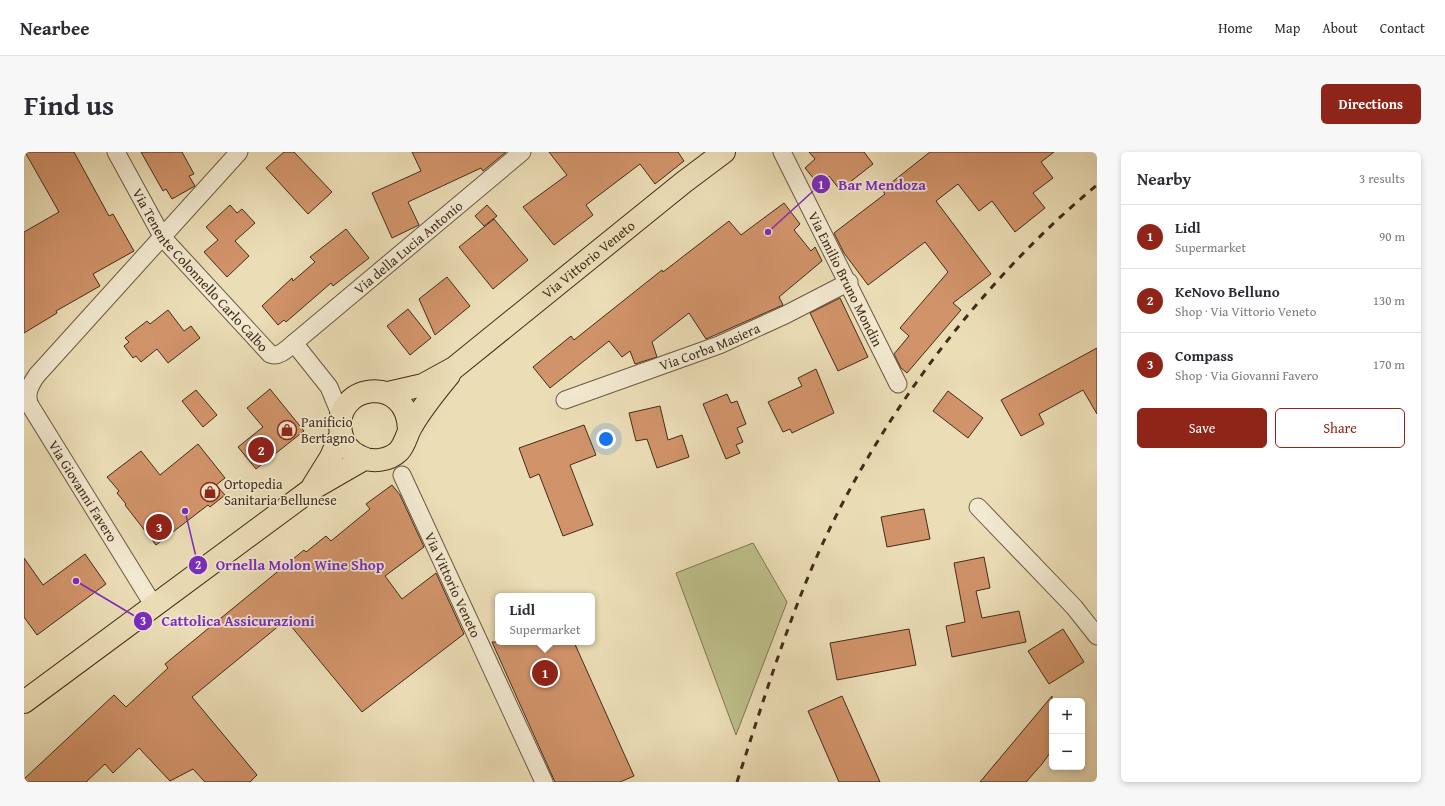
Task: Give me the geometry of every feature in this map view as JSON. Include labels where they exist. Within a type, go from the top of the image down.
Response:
[{"type":"main road","name":"Via Vittorio Veneto","points":[[312,489],[331,457],[348,403],[356,396],[377,390],[388,393],[423,385],[454,368],[684,182],[724,152]]},
{"type":"main road","name":"Via Vittorio Veneto","points":[[24,702],[312,489],[364,459],[388,458],[398,452],[406,442],[409,430],[454,368]]},
{"type":"main road","points":[[388,393],[397,398],[404,407],[409,418],[409,430]]},
{"type":"main road","points":[[341,425],[345,444],[353,453],[364,459]]},
{"type":"street","name":"Via Tenente Colonnello Carlo Calbo","points":[[116,152],[163,238],[270,354],[279,354],[294,343],[329,387],[341,425]]},
{"type":"street","name":"Via Giovanni Favero","points":[[154,606],[28,402],[31,377],[163,238],[239,152]]},
{"type":"street","name":"Via della Lucia Antonio","points":[[294,343],[522,152]]},
{"type":"street","name":"Via Emilio Bruno Mondin","points":[[782,152],[849,282],[898,384]]},
{"type":"street","name":"Via Corba Masiera","points":[[565,400],[719,345],[785,316],[849,282]]},
{"type":"street","points":[[329,387],[356,396]]},
{"type":"street","name":"Via Vittorio Veneto","points":[[402,475],[544,782]]},
{"type":"street","points":[[978,507],[1074,607],[1097,636]]},
{"type":"green space","points":[[753,543],[787,602],[736,735],[676,573]]},
{"type":"building","points":[[25,152],[74,152],[109,216],[113,214],[134,251],[93,274],[100,286],[56,311],[57,313],[24,333],[24,232],[59,212]]},
{"type":"building","points":[[141,152],[182,152],[194,174],[189,176],[195,186],[172,199],[166,189],[163,191]]},
{"type":"building","points":[[284,152],[294,152],[332,192],[308,214],[266,168]]},
{"type":"building","points":[[412,152],[506,152],[483,171],[481,168],[408,202],[419,225],[392,238],[372,193],[421,171]]},
{"type":"building","points":[[549,152],[678,152],[684,161],[655,184],[640,164],[586,205],[593,215],[554,245],[523,207],[567,175]]},
{"type":"building","points":[[809,152],[864,152],[873,164],[840,190],[829,176],[819,185],[805,168],[815,159]]},
{"type":"building","points":[[930,152],[1054,152],[1041,162],[1053,178],[1033,193],[1045,208],[1015,232],[992,201],[979,211],[958,184],[936,201],[991,274],[953,303],[961,310],[907,373],[901,368],[894,354],[909,336],[900,328],[948,272],[925,242],[868,285],[844,253],[834,233],[885,194],[882,190]]},
{"type":"building","points":[[784,203],[800,224],[794,230],[811,251],[815,247],[822,261],[779,297],[783,305],[706,339],[689,313],[652,342],[657,357],[635,364],[630,351],[622,357],[609,341],[550,388],[533,367],[571,336],[574,340],[662,270],[663,272],[729,221],[741,235]]},
{"type":"building","points":[[230,205],[237,213],[242,209],[255,223],[235,241],[249,256],[227,277],[204,252],[218,240],[206,227]]},
{"type":"building","points":[[487,205],[497,216],[484,226],[475,216]]},
{"type":"building","points":[[494,219],[528,260],[493,289],[459,247]]},
{"type":"building","points":[[346,229],[369,258],[333,286],[331,283],[286,322],[284,320],[278,325],[262,306],[292,278],[293,281],[315,262],[310,257]]},
{"type":"building","points":[[447,277],[470,306],[435,335],[419,299]]},
{"type":"building","points":[[840,298],[868,357],[838,371],[810,313]]},
{"type":"building","points":[[408,309],[431,338],[410,355],[387,326]]},
{"type":"building","points":[[168,310],[184,331],[191,326],[200,338],[168,363],[157,349],[141,362],[136,356],[133,358],[124,346],[129,342],[125,338],[147,321],[150,324]]},
{"type":"building","points":[[1097,348],[1097,414],[1083,390],[1039,414],[1044,424],[1021,436],[1001,400]]},
{"type":"building","points":[[816,369],[834,413],[792,433],[790,429],[783,432],[768,402],[802,386],[798,378]]},
{"type":"building","points":[[270,389],[304,431],[256,469],[238,447],[263,427],[247,408]]},
{"type":"building","points":[[196,390],[217,415],[203,427],[182,401]]},
{"type":"building","points":[[948,391],[983,418],[968,438],[933,411]]},
{"type":"building","points":[[727,394],[731,403],[737,401],[746,424],[737,428],[743,442],[736,445],[740,453],[726,459],[703,404]]},
{"type":"building","points":[[660,406],[668,440],[682,435],[689,457],[657,468],[647,439],[636,441],[629,413]]},
{"type":"building","points":[[584,425],[596,455],[570,465],[593,525],[563,536],[539,474],[530,478],[519,448]]},
{"type":"building","points":[[198,444],[225,478],[216,485],[225,495],[210,507],[208,505],[156,545],[125,505],[126,504],[117,493],[119,491],[107,477],[141,451],[160,475]]},
{"type":"building","points":[[392,485],[400,495],[424,547],[385,576],[402,599],[436,573],[464,634],[362,712],[286,620],[192,697],[257,775],[250,782],[205,782],[193,769],[170,781],[139,748],[113,773],[105,764],[86,782],[24,782],[24,779],[114,695],[126,707],[168,668],[165,664],[304,550],[306,552],[326,536],[331,541],[370,509],[366,504]]},
{"type":"building","points":[[924,509],[930,539],[887,547],[881,517]]},
{"type":"building","points":[[85,554],[106,584],[37,635],[24,617],[24,558],[43,585]]},
{"type":"building","points":[[984,557],[990,588],[976,591],[982,618],[1019,611],[1026,642],[952,657],[946,626],[965,622],[954,563]]},
{"type":"building","points":[[909,629],[916,665],[837,680],[830,643]]},
{"type":"building","points":[[1063,629],[1084,662],[1049,684],[1028,651]]},
{"type":"building","points":[[492,642],[495,642],[495,645],[575,645],[634,776],[620,782],[555,782]]},
{"type":"building","points":[[842,696],[880,782],[839,782],[808,711]]},
{"type":"building","points":[[1049,700],[1049,754],[1042,764],[1026,782],[980,782]]},
{"type":"railway","points":[[737,782],[800,596],[836,517],[864,464],[896,412],[932,361],[970,312],[1053,224],[1097,185]]},
{"type":"place","name":"Bar Mendoza","points":[[768,232]]},
{"type":"place","name":"Panificio Bertagno","points":[[287,430]]},
{"type":"place","name":"KeNovo Belluno","points":[[261,450]]},
{"type":"place","name":"Ortopedia Sanitaria Bellunese","points":[[210,492]]},
{"type":"place","name":"Ornella Molon Wine Shop","points":[[185,511]]},
{"type":"place","name":"Compass","points":[[159,527]]},
{"type":"place","name":"Cattolica Assicurazioni","points":[[76,581]]},
{"type":"place","name":"Lidl","points":[[545,673]]}]
